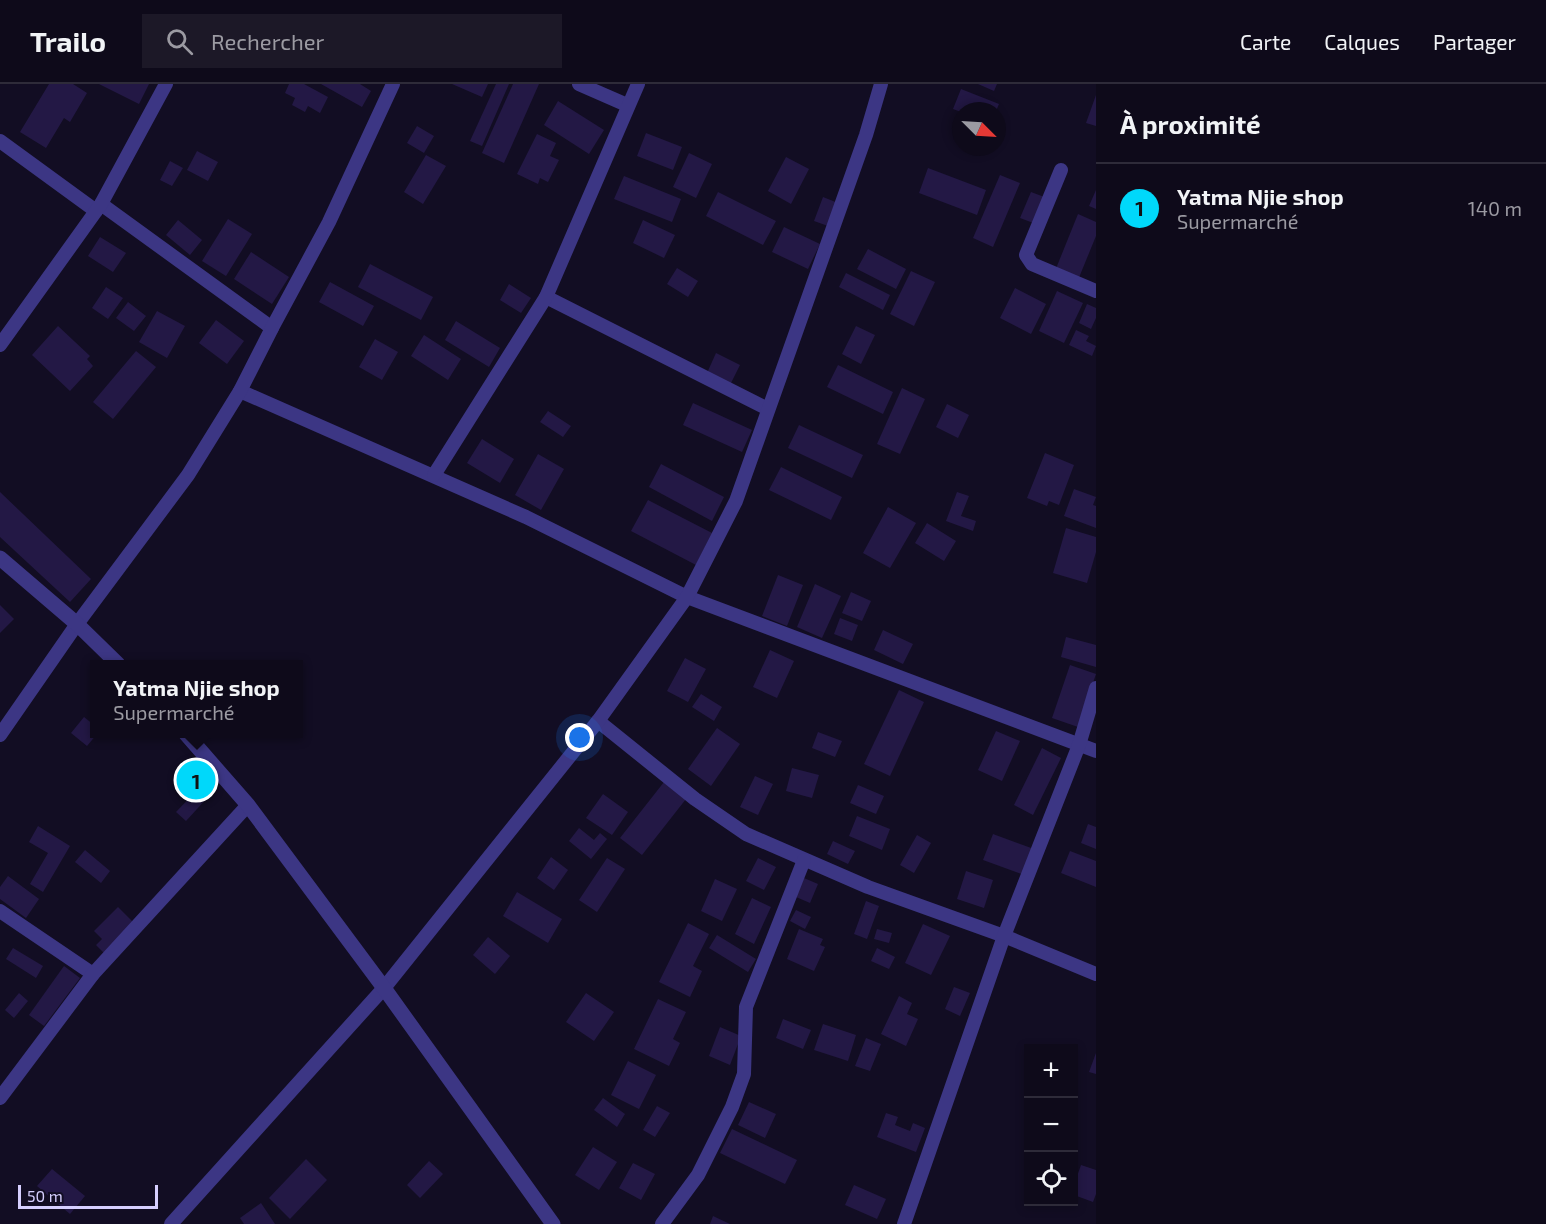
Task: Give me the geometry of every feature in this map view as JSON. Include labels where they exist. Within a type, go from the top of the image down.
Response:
[{"type":"street","points":[[0,345],[98,207],[166,84]]},
{"type":"street","points":[[0,735],[77,624],[188,475],[240,391],[329,222],[393,84]]},
{"type":"street","points":[[579,84],[627,105]]},
{"type":"street","points":[[434,475],[546,297],[638,84]]},
{"type":"street","points":[[171,1224],[384,988],[598,721],[687,597],[736,501],[866,135],[881,84]]},
{"type":"street","points":[[0,141],[272,328]]},
{"type":"street","points":[[1061,170],[1026,255],[1032,264],[1096,291]]},
{"type":"street","points":[[546,297],[768,409]]},
{"type":"street","points":[[240,391],[434,475],[687,597],[1096,751]]},
{"type":"street","points":[[0,558],[77,624],[114,660]]},
{"type":"street","points":[[904,1224],[1004,936],[1079,745],[1096,688]]},
{"type":"street","points":[[598,721],[695,799],[746,834],[868,886],[1004,936],[1096,974]]},
{"type":"street","points":[[189,738],[248,805],[384,988],[553,1224]]},
{"type":"street","points":[[0,1098],[93,974],[248,805]]},
{"type":"street","points":[[662,1224],[698,1175],[732,1107],[744,1074],[746,1007],[804,860]]},
{"type":"street","points":[[0,911],[93,974]]},
{"type":"building","points":[[49,84],[73,84],[87,93],[70,122],[64,118],[46,148],[20,132]]},
{"type":"building","points":[[99,84],[149,84],[139,104]]},
{"type":"building","points":[[289,84],[304,84],[328,97],[320,113],[308,106],[305,112],[292,105],[295,98],[285,93]]},
{"type":"building","points":[[321,84],[360,84],[371,91],[362,107]]},
{"type":"building","points":[[452,84],[488,84],[482,97]]},
{"type":"building","points":[[496,84],[509,84],[482,146],[470,141]]},
{"type":"building","points":[[513,84],[539,84],[504,163],[482,153]]},
{"type":"building","points":[[978,84],[997,84],[994,91]]},
{"type":"building","points":[[961,89],[994,102],[956,102]]},
{"type":"building","points":[[1096,95],[1096,126],[1086,123]]},
{"type":"building","points":[[558,101],[604,130],[589,154],[544,125]]},
{"type":"building","points":[[417,126],[434,136],[424,153],[407,143]]},
{"type":"building","points":[[646,133],[682,147],[673,170],[637,156]]},
{"type":"building","points":[[537,134],[556,143],[550,156],[559,160],[548,182],[540,178],[538,184],[517,174]]},
{"type":"building","points":[[197,151],[218,162],[208,181],[187,170]]},
{"type":"building","points":[[689,153],[712,164],[696,198],[673,187]]},
{"type":"building","points":[[426,155],[446,166],[423,204],[404,192]]},
{"type":"building","points":[[786,157],[809,169],[791,204],[768,191]]},
{"type":"building","points":[[170,161],[183,168],[172,186],[160,180]]},
{"type":"building","points":[[928,168],[986,190],[977,215],[919,193]]},
{"type":"building","points":[[1000,175],[1020,183],[993,247],[973,238]]},
{"type":"building","points":[[624,176],[681,199],[672,222],[614,199]]},
{"type":"building","points":[[1096,190],[1096,209],[1089,206]]},
{"type":"building","points":[[718,192],[776,221],[763,245],[706,216]]},
{"type":"building","points":[[1031,192],[1047,198],[1036,224],[1020,218]]},
{"type":"building","points":[[823,197],[838,203],[828,226],[814,221]]},
{"type":"building","points":[[1078,214],[1096,222],[1096,236],[1078,280],[1055,271]]},
{"type":"building","points":[[228,219],[252,234],[226,276],[202,261]]},
{"type":"building","points":[[178,220],[202,240],[190,255],[166,235]]},
{"type":"building","points":[[643,220],[675,235],[664,258],[633,243]]},
{"type":"building","points":[[784,227],[820,244],[808,269],[772,252]]},
{"type":"building","points":[[100,237],[126,253],[113,272],[88,256]]},
{"type":"building","points":[[868,249],[906,269],[896,289],[857,269]]},
{"type":"building","points":[[251,252],[289,277],[272,304],[234,279]]},
{"type":"building","points":[[370,264],[433,297],[421,320],[358,287]]},
{"type":"building","points":[[677,268],[698,281],[688,297],[667,284]]},
{"type":"building","points":[[911,271],[935,282],[914,326],[890,314]]},
{"type":"building","points":[[846,273],[890,295],[883,310],[839,287]]},
{"type":"building","points":[[330,282],[374,306],[363,326],[319,302]]},
{"type":"building","points":[[509,284],[531,298],[521,313],[500,300]]},
{"type":"building","points":[[106,287],[123,298],[108,319],[92,308]]},
{"type":"building","points":[[1015,288],[1046,304],[1031,334],[1000,318]]},
{"type":"building","points":[[1057,291],[1083,303],[1064,343],[1039,331]]},
{"type":"building","points":[[128,302],[146,316],[134,331],[116,318]]},
{"type":"building","points":[[1087,304],[1096,308],[1096,318],[1091,329],[1079,323]]},
{"type":"building","points":[[157,311],[185,326],[167,358],[139,342]]},
{"type":"building","points":[[216,320],[244,341],[227,364],[199,343]]},
{"type":"building","points":[[456,321],[500,348],[489,367],[445,340]]},
{"type":"building","points":[[58,326],[90,356],[87,359],[93,366],[70,391],[32,355]]},
{"type":"building","points":[[856,326],[875,335],[861,364],[842,354]]},
{"type":"building","points":[[1076,330],[1089,336],[1086,341],[1096,346],[1092,356],[1069,345]]},
{"type":"building","points":[[424,335],[461,359],[448,380],[411,356]]},
{"type":"building","points":[[375,339],[398,352],[382,380],[359,367]]},
{"type":"building","points":[[136,351],[156,367],[113,419],[93,402]]},
{"type":"building","points":[[716,353],[740,365],[730,385],[707,373]]},
{"type":"building","points":[[838,365],[893,392],[883,414],[827,387]]},
{"type":"building","points":[[902,388],[925,399],[900,454],[877,444]]},
{"type":"building","points":[[693,403],[752,430],[742,452],[683,425]]},
{"type":"building","points":[[947,404],[969,415],[958,438],[936,427]]},
{"type":"building","points":[[548,411],[571,426],[563,437],[540,422]]},
{"type":"building","points":[[799,425],[863,455],[852,478],[788,448]]},
{"type":"building","points":[[482,439],[514,459],[500,483],[467,463]]},
{"type":"building","points":[[1045,453],[1074,465],[1059,505],[1049,501],[1047,506],[1027,498]]},
{"type":"building","points":[[538,454],[564,469],[541,510],[515,495]]},
{"type":"building","points":[[661,464],[724,497],[712,521],[649,487]]},
{"type":"building","points":[[781,467],[842,497],[831,520],[769,490]]},
{"type":"building","points":[[1074,489],[1096,497],[1093,505],[1096,506],[1096,528],[1064,516]]},
{"type":"building","points":[[0,492],[91,579],[70,602],[0,537]]},
{"type":"building","points":[[957,492],[969,496],[961,516],[976,521],[973,531],[946,521]]},
{"type":"building","points":[[648,500],[712,533],[696,565],[631,531]]},
{"type":"building","points":[[888,507],[916,523],[890,568],[863,553]]},
{"type":"building","points":[[927,523],[956,541],[944,561],[915,543]]},
{"type":"building","points":[[1066,528],[1096,537],[1096,552],[1087,583],[1053,573]]},
{"type":"building","points":[[778,575],[803,585],[787,626],[762,616]]},
{"type":"building","points":[[815,584],[841,596],[822,638],[797,627]]},
{"type":"building","points":[[851,592],[871,601],[862,621],[842,613]]},
{"type":"building","points":[[0,605],[14,619],[0,633]]},
{"type":"building","points":[[840,618],[858,625],[852,641],[834,634]]},
{"type":"building","points":[[883,630],[913,644],[903,664],[874,650]]},
{"type":"building","points":[[1066,637],[1096,645],[1096,667],[1061,657]]},
{"type":"building","points":[[770,650],[794,661],[777,698],[753,687]]},
{"type":"building","points":[[685,658],[706,669],[688,702],[667,691]]},
{"type":"building","points":[[1070,665],[1096,674],[1078,727],[1052,718]]},
{"type":"building","points":[[899,690],[924,702],[890,776],[864,764]]},
{"type":"building","points":[[701,694],[722,707],[714,721],[692,707]]},
{"type":"building","points":[[84,717],[90,722],[90,738],[94,738],[87,746],[71,733]]},
{"type":"building","points":[[717,728],[740,744],[711,786],[688,769]]},
{"type":"building","points":[[996,731],[1020,741],[1002,781],[978,770]]},
{"type":"building","points":[[818,732],[842,741],[835,757],[812,748]]},
{"type":"building","points":[[1042,748],[1061,758],[1033,815],[1014,805]]},
{"type":"building","points":[[792,768],[819,775],[812,798],[786,791]]},
{"type":"building","points":[[755,776],[773,784],[758,815],[740,807]]},
{"type":"building","points":[[664,782],[686,799],[642,855],[620,838]]},
{"type":"building","points":[[858,785],[884,796],[876,814],[850,803]]},
{"type":"building","points":[[199,788],[208,797],[186,821],[176,812]]},
{"type":"building","points":[[603,794],[628,812],[612,835],[586,818]]},
{"type":"building","points":[[857,816],[890,829],[882,850],[849,836]]},
{"type":"building","points":[[1088,824],[1096,827],[1096,849],[1081,843]]},
{"type":"building","points":[[38,826],[70,846],[43,892],[30,884],[48,853],[29,842]]},
{"type":"building","points":[[579,828],[594,840],[600,833],[607,839],[591,859],[569,841]]},
{"type":"building","points":[[993,834],[1034,849],[1024,875],[983,860]]},
{"type":"building","points":[[917,835],[931,843],[914,873],[900,865]]},
{"type":"building","points":[[833,841],[855,851],[848,864],[827,854]]},
{"type":"building","points":[[85,850],[110,871],[101,883],[75,862]]},
{"type":"building","points":[[1070,851],[1096,861],[1096,887],[1061,873]]},
{"type":"building","points":[[551,857],[568,870],[554,890],[537,878]]},
{"type":"building","points":[[607,858],[625,869],[597,912],[579,900]]},
{"type":"building","points":[[758,858],[776,867],[764,890],[746,881]]},
{"type":"building","points":[[966,871],[993,880],[984,908],[957,899]]},
{"type":"building","points":[[8,876],[39,899],[26,918],[0,899],[0,887]]},
{"type":"building","points":[[804,878],[818,884],[810,903],[796,897]]},
{"type":"building","points":[[715,879],[737,889],[722,921],[701,911]]},
{"type":"building","points":[[517,892],[562,919],[548,943],[503,916]]},
{"type":"building","points":[[752,898],[771,907],[754,944],[735,934]]},
{"type":"building","points":[[866,901],[879,906],[867,939],[854,934]]},
{"type":"building","points":[[118,907],[136,925],[107,956],[96,945],[102,939],[94,931]]},
{"type":"building","points":[[796,910],[811,917],[805,929],[790,921]]},
{"type":"building","points":[[688,923],[709,934],[693,966],[702,971],[690,997],[659,982]]},
{"type":"building","points":[[923,924],[950,936],[931,975],[905,963]]},
{"type":"building","points":[[799,929],[823,939],[820,945],[825,947],[814,971],[787,959]]},
{"type":"building","points":[[877,929],[892,933],[889,943],[874,939]]},
{"type":"building","points":[[717,935],[756,959],[748,972],[709,948]]},
{"type":"building","points":[[488,937],[510,956],[495,974],[473,955]]},
{"type":"building","points":[[13,948],[43,966],[36,978],[6,959]]},
{"type":"building","points":[[877,948],[895,957],[889,969],[871,961]]},
{"type":"building","points":[[64,966],[80,978],[44,1026],[29,1015]]},
{"type":"building","points":[[954,987],[970,993],[960,1016],[945,1009]]},
{"type":"building","points":[[19,993],[28,1001],[14,1018],[5,1010]]},
{"type":"building","points":[[586,993],[614,1012],[594,1041],[566,1022]]},
{"type":"building","points":[[899,996],[912,1003],[907,1014],[918,1019],[906,1046],[881,1034]]},
{"type":"building","points":[[658,999],[686,1012],[673,1039],[680,1043],[669,1066],[634,1049]]},
{"type":"building","points":[[783,1019],[811,1030],[803,1049],[776,1038]]},
{"type":"building","points":[[823,1024],[856,1035],[848,1061],[814,1050]]},
{"type":"building","points":[[720,1027],[741,1036],[730,1065],[709,1056]]},
{"type":"building","points":[[866,1038],[881,1044],[870,1071],[855,1066]]},
{"type":"building","points":[[1096,1053],[1096,1074],[1089,1072]]},
{"type":"building","points":[[628,1061],[656,1075],[639,1109],[611,1095]]},
{"type":"building","points":[[603,1098],[625,1114],[617,1127],[594,1110]]},
{"type":"building","points":[[749,1102],[776,1114],[765,1138],[738,1125]]},
{"type":"building","points":[[657,1106],[670,1113],[655,1137],[643,1130]]},
{"type":"building","points":[[886,1113],[898,1117],[895,1125],[910,1131],[913,1123],[925,1128],[916,1152],[877,1137]]},
{"type":"building","points":[[732,1129],[797,1160],[785,1184],[720,1153]]},
{"type":"building","points":[[593,1147],[617,1162],[599,1190],[575,1175]]},
{"type":"building","points":[[306,1159],[327,1180],[290,1219],[269,1198]]},
{"type":"building","points":[[429,1161],[443,1174],[420,1198],[407,1185]]},
{"type":"building","points":[[633,1163],[655,1174],[641,1200],[619,1188]]},
{"type":"building","points":[[1081,1165],[1096,1170],[1096,1194],[1093,1202],[1078,1196],[1078,1174]]},
{"type":"building","points":[[52,1169],[85,1196],[70,1214],[37,1186]]},
{"type":"building","points":[[854,1185],[886,1199],[877,1219],[845,1205]]},
{"type":"building","points":[[261,1203],[275,1224],[244,1224],[240,1218]]},
{"type":"building","points":[[713,1216],[730,1224],[710,1224]]},
{"type":"place","name":"Yatma Njie shop","points":[[196,780]]}]
